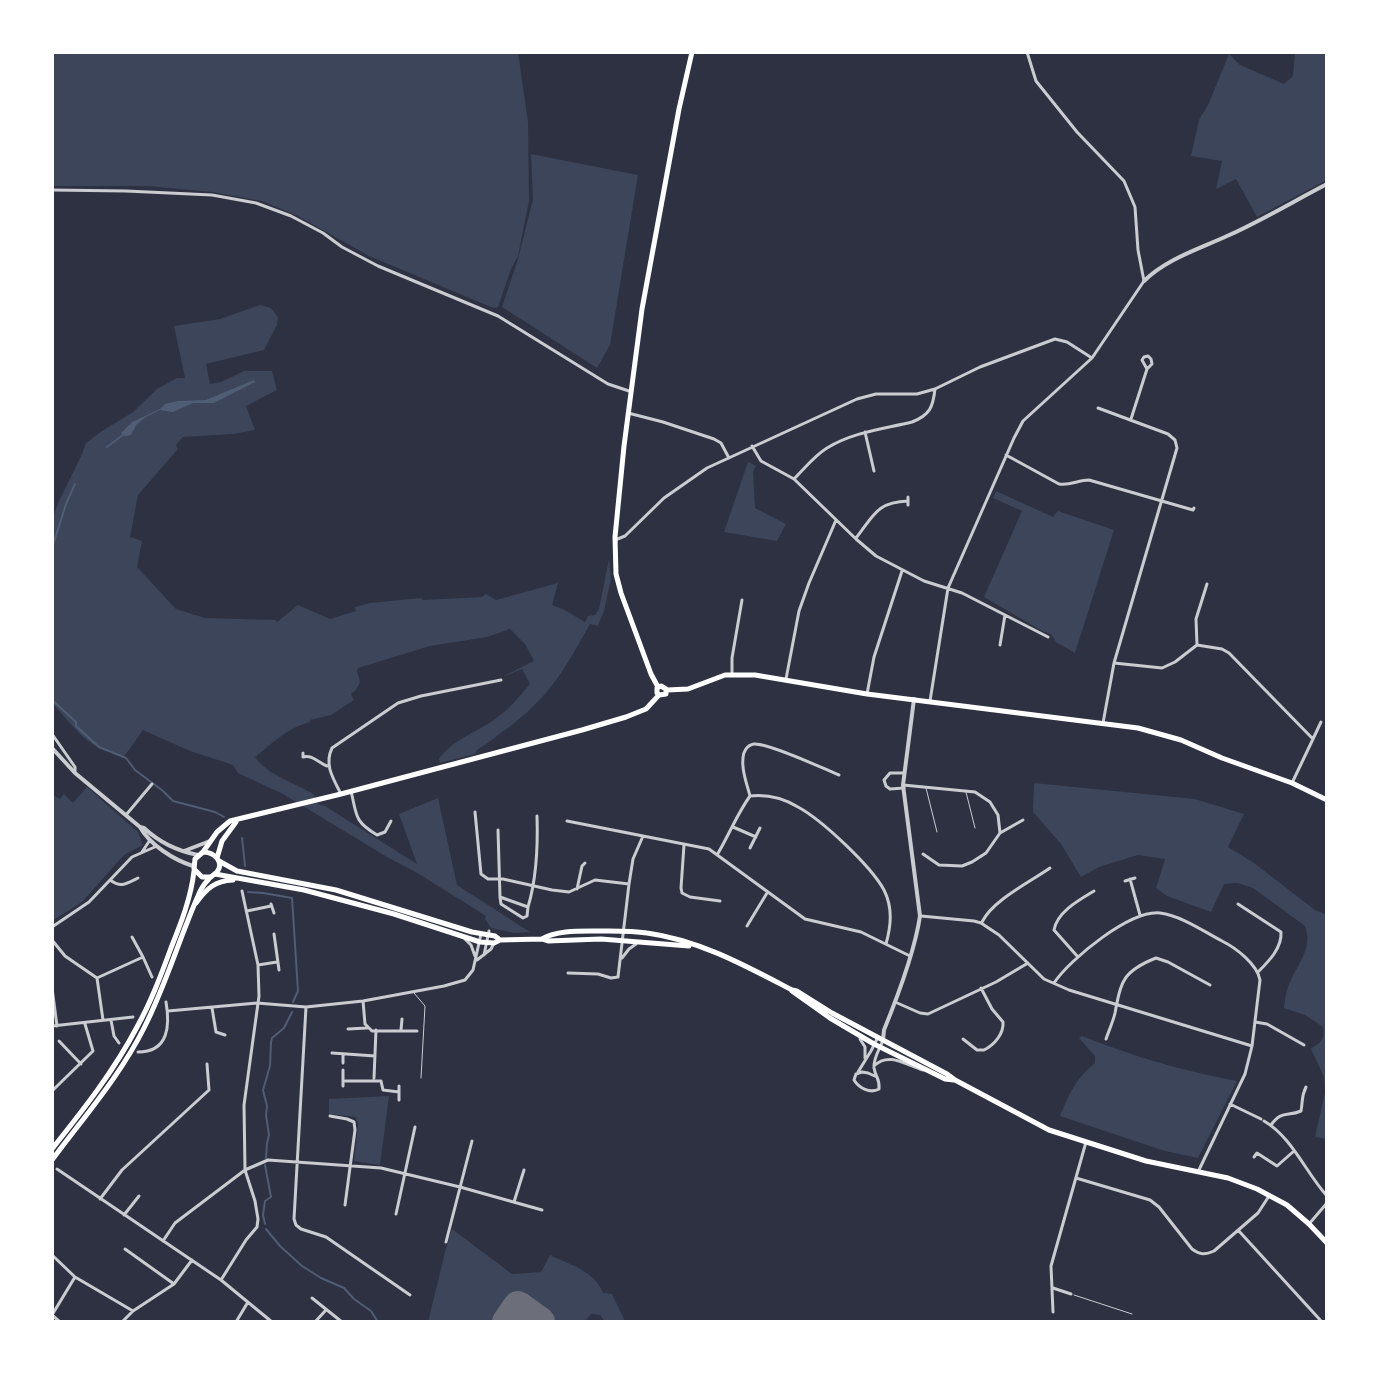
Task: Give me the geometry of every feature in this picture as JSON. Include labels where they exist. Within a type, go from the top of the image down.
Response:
[{"type":"main road","points":[[659,695],[621,593],[616,574],[615,540],[628,413],[648,275],[692,52]]},
{"type":"main road","points":[[658,687],[688,689],[732,674],[755,675],[867,694],[1159,732],[1292,783],[1327,800]]},
{"type":"main road","points":[[52,1149],[107,1077],[137,1028],[185,911],[195,859],[228,822],[626,717],[646,709],[667,690]]},
{"type":"main road","points":[[52,1160],[112,1081],[138,1038],[163,988],[199,893],[219,867],[222,841],[236,821]]},
{"type":"main road","points":[[200,854],[211,853],[237,871],[336,890],[486,933],[495,936],[497,942]]},
{"type":"main road","points":[[194,868],[199,875],[304,890],[483,942],[601,939],[705,949]]},
{"type":"main road","points":[[195,904],[218,882],[238,879]]},
{"type":"main road","points":[[542,939],[580,931],[646,932],[679,939],[752,969],[792,990],[830,1018],[877,1046],[945,1079],[955,1080]]},
{"type":"main road","points":[[792,990],[1049,1130],[1146,1161],[1243,1183],[1270,1195],[1287,1205],[1327,1243]]},
{"type":"street","points":[[1027,52],[1036,81],[1077,132],[1124,181],[1135,207],[1144,281]]},
{"type":"street","points":[[930,701],[948,588],[1023,421],[1092,358],[1152,273],[1327,184]]},
{"type":"street","points":[[52,190],[212,195],[256,203],[302,222],[378,266],[498,316],[608,384],[631,391]]},
{"type":"street","points":[[1142,269],[1152,273]]},
{"type":"street","points":[[615,540],[625,536],[664,498],[707,468],[857,399],[876,394],[917,394],[935,389],[980,367],[1055,339],[1067,342],[1092,358]]},
{"type":"street","points":[[1130,420],[1147,369]]},
{"type":"street","points":[[794,479],[814,457],[842,439],[912,422],[928,414],[935,389]]},
{"type":"street","points":[[1098,408],[1168,434],[1176,444],[1114,663],[1103,723]]},
{"type":"street","points":[[628,413],[714,439],[721,443],[729,458]]},
{"type":"street","points":[[865,432],[874,471]]},
{"type":"street","points":[[752,446],[761,461],[794,479],[876,556],[924,581],[962,593],[1048,637]]},
{"type":"street","points":[[1006,455],[1059,484],[1089,480],[1193,511]]},
{"type":"street","points":[[856,539],[883,505],[908,501]]},
{"type":"street","points":[[786,679],[799,611],[836,520]]},
{"type":"street","points":[[867,694],[874,657],[902,571]]},
{"type":"street","points":[[1201,582],[1212,586]]},
{"type":"street","points":[[1197,645],[1196,619],[1207,584]]},
{"type":"street","points":[[732,674],[742,600]]},
{"type":"street","points":[[1000,645],[1005,615]]},
{"type":"street","points":[[1114,663],[1162,668],[1197,645],[1222,649],[1313,739]]},
{"type":"street","points":[[341,794],[327,766],[332,748],[398,703],[501,680]]},
{"type":"street","points":[[877,1046],[856,1074],[855,1082],[871,1091],[880,1088],[874,1066],[877,1046],[895,1002],[920,916],[903,787],[914,699]]},
{"type":"street","points":[[1292,783],[1321,722]]},
{"type":"street","points":[[52,734],[75,767],[75,773]]},
{"type":"street","points":[[717,855],[750,796],[742,759],[745,750],[754,744],[775,749],[839,775]]},
{"type":"street","points":[[52,748],[75,773],[140,827],[157,846],[194,868]]},
{"type":"street","points":[[303,753],[303,757],[312,757],[327,766]]},
{"type":"street","points":[[904,773],[890,773],[884,780],[886,786],[890,789],[925,787],[975,792],[990,802],[998,815],[1000,833]]},
{"type":"street","points":[[126,815],[152,784]]},
{"type":"street","points":[[351,791],[362,826],[377,835],[385,832],[391,821]]},
{"type":"street","points":[[750,796],[778,798],[800,807],[842,841],[868,869],[884,890],[890,909],[891,927],[886,944]]},
{"type":"street","points":[[475,812],[481,874],[488,879],[569,892],[595,880],[629,884]]},
{"type":"street","points":[[498,830],[501,904],[523,918],[527,916],[538,852],[537,816]]},
{"type":"street","points":[[923,854],[939,865],[962,866],[986,853],[1000,833],[1023,820]]},
{"type":"street","points":[[567,821],[709,849],[805,919],[861,932],[910,956]]},
{"type":"street","points":[[140,827],[182,852],[200,854]]},
{"type":"street","points":[[733,827],[756,837]]},
{"type":"street","points":[[750,848],[760,828]]},
{"type":"street","points":[[568,973],[618,977],[633,859],[643,835]]},
{"type":"street","points":[[142,852],[150,840],[157,839]]},
{"type":"street","points":[[182,852],[212,840]]},
{"type":"street","points":[[684,845],[682,893],[720,901]]},
{"type":"street","points":[[52,927],[89,902],[132,857],[157,846]]},
{"type":"street","points":[[577,889],[585,863]]},
{"type":"street","points":[[981,923],[995,905],[1050,868]]},
{"type":"street","points":[[109,880],[123,886],[138,878]]},
{"type":"street","points":[[1130,879],[1140,915]]},
{"type":"street","points":[[221,1280],[257,1227],[258,1219],[245,1170],[244,1105],[259,996],[258,965],[242,891]]},
{"type":"street","points":[[1078,957],[1054,930],[1055,925],[1078,901],[1094,891]]},
{"type":"street","points":[[747,926],[767,893]]},
{"type":"street","points":[[500,897],[528,907]]},
{"type":"street","points":[[1238,904],[1281,932],[1281,939],[1270,960],[1259,971]]},
{"type":"street","points":[[247,911],[271,905],[274,913]]},
{"type":"street","points":[[1054,983],[1078,957],[1113,930],[1140,915],[1158,913],[1178,918],[1230,945],[1259,971],[1252,1046],[1245,1074],[1198,1172]]},
{"type":"street","points":[[920,916],[981,923],[999,935],[1044,979],[1069,990],[1252,1046]]},
{"type":"street","points":[[168,1011],[257,1003],[306,1007],[363,1001],[444,986],[465,980],[473,970],[486,933]]},
{"type":"street","points":[[274,934],[278,943],[279,970]]},
{"type":"street","points":[[458,935],[471,945],[477,960]]},
{"type":"street","points":[[132,937],[152,977]]},
{"type":"street","points":[[52,940],[65,956],[97,978],[103,1020]]},
{"type":"street","points":[[483,942],[484,955]]},
{"type":"street","points":[[477,960],[497,942]]},
{"type":"street","points":[[621,958],[636,944],[648,942]]},
{"type":"street","points":[[97,978],[143,957]]},
{"type":"street","points":[[1106,1039],[1123,979],[1143,963],[1156,958],[1210,985]]},
{"type":"street","points":[[258,965],[277,962]]},
{"type":"street","points":[[895,1002],[928,1014],[1028,963]]},
{"type":"street","points":[[52,988],[55,1026],[133,1017]]},
{"type":"street","points":[[963,1039],[970,1040],[977,1050],[984,1050],[996,1040],[1004,1026],[981,988]]},
{"type":"street","points":[[363,1001],[367,1028]]},
{"type":"street","points":[[138,1052],[149,1051],[161,1043],[167,1031],[166,1002]]},
{"type":"street","points":[[306,1007],[296,1225],[326,1237],[410,1295]]},
{"type":"street","points":[[212,1008],[216,1032],[225,1035]]},
{"type":"street","points":[[401,1030],[402,1019]]},
{"type":"street","points":[[111,1020],[114,1036],[119,1043]]},
{"type":"street","points":[[1255,1022],[1267,1024],[1304,1045]]},
{"type":"street","points":[[52,1091],[93,1051],[85,1024]]},
{"type":"street","points":[[348,1029],[417,1031]]},
{"type":"street","points":[[374,1080],[376,1030]]},
{"type":"street","points":[[856,1033],[865,1047],[863,1061]]},
{"type":"street","points":[[59,1041],[81,1064]]},
{"type":"street","points":[[332,1053],[375,1056]]},
{"type":"street","points":[[343,1055],[343,1063]]},
{"type":"street","points":[[874,1066],[879,1061],[890,1059],[930,1072]]},
{"type":"street","points":[[207,1064],[209,1090]]},
{"type":"street","points":[[343,1070],[344,1083],[381,1081],[383,1090],[399,1092]]},
{"type":"street","points":[[856,1074],[862,1072],[877,1077]]},
{"type":"street","points":[[399,1086],[399,1100]]},
{"type":"street","points":[[1271,1125],[1283,1114],[1301,1111],[1301,1098],[1306,1087]]},
{"type":"street","points":[[209,1090],[216,1091]]},
{"type":"street","points":[[100,1199],[122,1170],[209,1090]]},
{"type":"street","points":[[1230,1104],[1271,1125],[1327,1196]]},
{"type":"street","points":[[330,1116],[354,1122],[345,1205]]},
{"type":"street","points":[[396,1214],[415,1127]]},
{"type":"street","points":[[446,1242],[472,1141]]},
{"type":"street","points":[[1053,1312],[1051,1266],[1086,1142]]},
{"type":"street","points":[[1261,1148],[1255,1155],[1277,1166],[1294,1151]]},
{"type":"street","points":[[163,1241],[175,1223],[245,1170],[268,1160],[351,1164],[405,1173],[542,1210]]},
{"type":"street","points":[[57,1169],[221,1280],[272,1322]]},
{"type":"street","points":[[514,1202],[524,1170]]},
{"type":"street","points":[[1076,1178],[1150,1200],[1192,1249],[1206,1254],[1214,1251],[1263,1208],[1270,1195]]},
{"type":"street","points":[[124,1215],[139,1196]]},
{"type":"street","points":[[1309,1224],[1327,1203]]},
{"type":"street","points":[[1237,1230],[1322,1322]]},
{"type":"street","points":[[125,1258],[127,1250],[174,1284]]},
{"type":"street","points":[[52,1255],[75,1277],[133,1311]]},
{"type":"street","points":[[122,1322],[174,1284],[192,1260]]},
{"type":"street","points":[[59,1321],[52,1315],[75,1277]]},
{"type":"street","points":[[1053,1288],[1071,1294]]},
{"type":"street","points":[[312,1298],[342,1322]]},
{"type":"street","points":[[236,1322],[248,1302]]},
{"type":"street","points":[[315,1322],[326,1310]]},
{"type":"lane","points":[[925,787],[937,832]]},
{"type":"lane","points":[[966,792],[975,828]]},
{"type":"lane","points":[[413,992],[425,1006],[421,1078]]},
{"type":"lane","points":[[1071,1294],[1132,1314]]},
{"type":"shaded area","points":[[52,52],[518,52],[528,122],[529,201],[518,256],[498,307],[491,307],[369,256],[298,216],[262,201],[212,192],[148,186],[52,186]]},
{"type":"shaded area","points":[[1295,52],[1327,52],[1327,180],[1257,217],[1236,179],[1216,189],[1222,161],[1191,156],[1199,120],[1229,54],[1240,65],[1284,84],[1293,76]]},
{"type":"shaded area","points":[[531,154],[638,175],[610,345],[597,368],[502,307],[533,199]]},
{"type":"shaded area","points":[[260,305],[271,308],[278,317],[264,350],[206,364],[210,384],[244,371],[272,371],[277,390],[246,406],[255,430],[183,437],[176,445],[178,449],[138,495],[130,537],[142,541],[137,567],[176,609],[205,618],[277,622],[298,605],[330,619],[370,603],[482,597],[486,594],[496,600],[558,583],[552,605],[585,622],[599,609],[609,559],[611,579],[598,626],[590,624],[564,668],[535,705],[475,754],[440,763],[439,759],[457,742],[499,716],[530,684],[522,669],[504,676],[534,661],[525,644],[510,629],[487,637],[430,646],[358,668],[360,682],[351,694],[354,700],[331,715],[310,720],[287,732],[255,757],[273,773],[310,792],[318,804],[417,864],[399,814],[438,798],[457,885],[530,932],[514,933],[491,928],[486,916],[283,794],[238,773],[233,765],[190,751],[143,730],[123,758],[86,739],[52,703],[52,519],[86,443],[133,412],[157,389],[177,378],[185,378],[174,326],[220,319]]},
{"type":"shaded area","points":[[254,380],[214,403],[193,403],[173,412],[160,410],[136,425],[131,435],[121,433],[132,422],[165,404],[206,400]]},
{"type":"shaded area","points":[[748,462],[756,466],[753,472],[755,508],[786,524],[777,541],[724,532]]},
{"type":"shaded area","points":[[996,491],[1053,517],[1058,511],[1114,530],[1075,653],[1056,642],[1051,634],[984,597],[1022,511],[993,498]]},
{"type":"shaded area","points":[[1034,783],[1195,799],[1244,814],[1228,847],[1315,910],[1327,915],[1327,1139],[1315,1137],[1325,1092],[1324,1077],[1311,1049],[1322,1040],[1323,1027],[1305,1015],[1284,1008],[1289,985],[1306,948],[1305,926],[1253,888],[1237,883],[1224,884],[1211,912],[1167,896],[1156,888],[1165,859],[1138,855],[1099,867],[1081,877],[1061,844],[1033,812]]},
{"type":"shaded area","points":[[87,787],[138,832],[143,845],[124,855],[82,902],[52,921],[52,797],[60,799],[64,794],[73,803]]},
{"type":"shaded area","points":[[1082,1036],[1158,1062],[1237,1081],[1198,1158],[1165,1151],[1060,1116],[1074,1087],[1095,1063],[1095,1056],[1079,1038]]},
{"type":"shaded area","points":[[389,1096],[380,1165],[354,1161],[356,1117],[329,1114],[329,1099]]},
{"type":"shaded area","points":[[452,1229],[512,1274],[541,1272],[550,1255],[581,1270],[594,1279],[603,1293],[612,1294],[624,1319],[622,1322],[605,1322],[600,1315],[591,1314],[584,1322],[428,1322]]},
{"type":"waterway","points":[[107,447],[123,435]]},
{"type":"waterway","points":[[52,548],[75,484]]},
{"type":"waterway","points":[[52,700],[99,747],[126,758],[135,770],[173,801],[224,817]]},
{"type":"waterway","points":[[242,838],[245,866]]},
{"type":"waterway","points":[[248,892],[292,898],[298,991],[293,1002]]},
{"type":"waterway","points":[[266,1158],[269,1135],[263,1090],[270,1066],[271,1042],[284,1028],[292,1012]]},
{"type":"waterway","points":[[265,1165],[271,1197],[265,1201],[265,1224]]},
{"type":"waterway","points":[[266,1229],[302,1266],[344,1288],[371,1311],[378,1322]]},
{"type":"runway","points":[[507,1322],[518,1306],[540,1322]]}]
